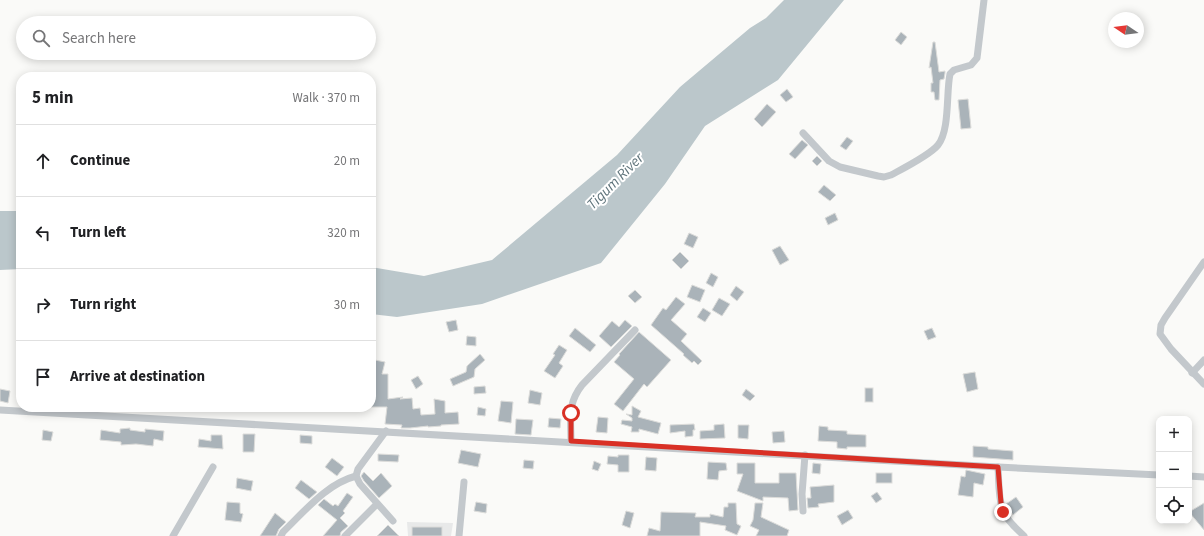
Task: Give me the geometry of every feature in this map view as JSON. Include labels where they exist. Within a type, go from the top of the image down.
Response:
[{"type":"street","points":[[803,132],[829,161],[840,167],[884,177],[891,175],[930,152],[938,146],[944,132],[950,74],[954,70],[971,65],[977,58],[984,0]]},
{"type":"street","points":[[1204,262],[1165,318],[1161,325],[1160,334],[1192,373],[1204,384]]},
{"type":"street","points":[[571,441],[572,403],[575,394],[635,330]]},
{"type":"street","points":[[1192,373],[1204,360]]},
{"type":"street","points":[[0,410],[16,411]]},
{"type":"street","points":[[37,412],[571,441],[998,467],[1156,474]]},
{"type":"street","points":[[386,431],[358,469],[356,476],[360,484],[393,522]]},
{"type":"street","points":[[803,511],[802,488],[805,455]]},
{"type":"street","points":[[173,536],[213,466]]},
{"type":"street","points":[[998,467],[1003,512],[1024,536]]},
{"type":"street","points":[[281,536],[283,532],[330,488],[346,479],[356,476]]},
{"type":"street","points":[[1192,476],[1204,477]]},
{"type":"street","points":[[459,536],[464,482]]},
{"type":"street","points":[[345,536],[377,504]]},
{"type":"shaded area","points":[[407,522],[453,523],[451,536],[408,536]]},
{"type":"water","name":"Tigum River","points":[[784,0],[844,0],[778,80],[705,126],[665,184],[601,263],[482,304],[397,317],[376,315],[376,268],[424,276],[492,260],[617,155],[680,87],[750,28],[766,18]]},
{"type":"water","points":[[0,211],[16,211],[16,269],[0,270]]},
{"type":"building","points":[[901,32],[907,37],[901,45],[895,40]]},
{"type":"building","points":[[933,42],[935,42],[939,72],[945,71],[944,79],[940,80],[939,100],[935,100],[934,92],[931,92],[931,83],[933,83],[931,67],[929,68]]},
{"type":"building","points":[[787,89],[793,97],[786,102],[780,95]]},
{"type":"building","points":[[968,99],[971,128],[961,129],[958,100]]},
{"type":"building","points":[[767,104],[776,112],[762,127],[754,119]]},
{"type":"building","points":[[847,137],[853,141],[846,150],[840,146]]},
{"type":"building","points":[[802,140],[808,145],[795,159],[789,154]]},
{"type":"building","points":[[817,156],[822,161],[817,166],[812,161]]},
{"type":"building","points":[[824,185],[836,195],[830,201],[818,192]]},
{"type":"building","points":[[835,213],[838,220],[828,225],[825,218]]},
{"type":"building","points":[[689,233],[698,237],[693,248],[684,244]]},
{"type":"building","points":[[780,246],[789,260],[780,265],[772,250]]},
{"type":"building","points":[[680,252],[689,261],[681,269],[672,260]]},
{"type":"building","points":[[711,273],[718,277],[713,287],[706,283]]},
{"type":"building","points":[[692,285],[705,290],[700,302],[687,297]]},
{"type":"building","points":[[736,286],[744,292],[737,301],[730,295]]},
{"type":"building","points":[[635,290],[642,297],[635,303],[628,296]]},
{"type":"building","points":[[676,297],[685,304],[671,320],[687,334],[681,341],[702,361],[698,365],[694,361],[692,363],[651,325],[663,308],[666,310]]},
{"type":"building","points":[[719,298],[730,304],[722,316],[712,310]]},
{"type":"building","points":[[703,308],[711,313],[705,322],[697,317]]},
{"type":"building","points":[[456,320],[458,330],[449,332],[446,322]]},
{"type":"building","points":[[625,320],[632,326],[611,347],[599,336],[612,321],[619,327]]},
{"type":"building","points":[[575,328],[596,345],[590,352],[569,336]]},
{"type":"building","points":[[932,328],[936,337],[928,340],[924,331]]},
{"type":"building","points":[[639,332],[671,360],[647,387],[644,384],[623,411],[614,404],[634,379],[614,362],[620,355],[619,354]]},
{"type":"building","points":[[467,336],[476,337],[476,346],[466,345]]},
{"type":"building","points":[[559,345],[567,350],[559,363],[563,366],[555,378],[544,371],[555,355],[553,354]]},
{"type":"building","points":[[480,354],[485,360],[475,369],[474,377],[453,386],[450,379],[466,372],[467,366]]},
{"type":"building","points":[[376,360],[385,362],[382,374],[388,374],[388,399],[403,397],[400,399],[412,398],[413,409],[420,408],[421,415],[435,414],[434,399],[445,401],[445,413],[458,412],[459,424],[401,428],[402,425],[385,424],[387,407],[376,407]]},
{"type":"building","points":[[975,372],[978,389],[967,392],[963,374]]},
{"type":"building","points":[[418,376],[423,384],[416,389],[411,380]]},
{"type":"building","points":[[485,386],[486,393],[474,394],[474,387]]},
{"type":"building","points":[[865,388],[873,388],[873,402],[865,402]]},
{"type":"building","points":[[0,389],[10,391],[8,403],[0,401]]},
{"type":"building","points":[[746,389],[755,396],[750,401],[742,395]]},
{"type":"building","points":[[530,390],[542,393],[540,405],[528,403]]},
{"type":"building","points":[[501,401],[513,402],[511,423],[498,421]]},
{"type":"building","points":[[632,406],[641,411],[638,417],[661,423],[658,434],[639,429],[639,432],[631,432],[632,427],[621,424],[622,420],[632,421],[632,418],[626,414],[632,415]]},
{"type":"building","points":[[478,407],[486,409],[485,416],[477,415]]},
{"type":"building","points":[[598,417],[608,418],[607,433],[596,432]]},
{"type":"building","points":[[549,418],[561,419],[560,428],[548,427]]},
{"type":"building","points":[[516,419],[533,420],[531,435],[515,434]]},
{"type":"building","points":[[694,424],[695,430],[693,430],[693,436],[685,437],[685,431],[670,433],[670,425]]},
{"type":"building","points":[[724,424],[725,438],[700,439],[700,431],[714,430],[714,425]]},
{"type":"building","points":[[738,425],[749,425],[748,439],[738,438]]},
{"type":"building","points":[[819,426],[828,427],[828,430],[847,431],[847,434],[866,435],[866,447],[847,447],[847,449],[837,448],[837,442],[818,441]]},
{"type":"building","points":[[130,428],[130,430],[145,432],[145,429],[164,431],[163,441],[154,439],[153,446],[136,444],[121,445],[121,442],[100,440],[101,430],[120,433],[120,429]]},
{"type":"building","points":[[43,430],[53,432],[51,441],[42,440]]},
{"type":"building","points":[[784,431],[785,442],[773,443],[772,432]]},
{"type":"building","points":[[243,434],[255,434],[254,452],[243,452]]},
{"type":"building","points":[[211,435],[222,435],[223,449],[198,447],[199,439],[211,441]]},
{"type":"building","points":[[300,435],[312,436],[312,444],[300,443]]},
{"type":"building","points":[[973,446],[1013,451],[1013,460],[973,457]]},
{"type":"building","points":[[461,450],[481,454],[478,467],[458,463]]},
{"type":"building","points":[[378,454],[399,455],[398,462],[378,461]]},
{"type":"building","points":[[618,455],[629,455],[629,472],[618,472],[618,465],[607,464],[608,456],[618,457]]},
{"type":"building","points":[[646,457],[657,458],[656,471],[645,470]]},
{"type":"building","points":[[332,458],[344,467],[337,476],[325,467]]},
{"type":"building","points":[[524,460],[534,461],[533,469],[523,468]]},
{"type":"building","points":[[594,461],[601,464],[598,471],[592,469]]},
{"type":"building","points":[[708,462],[726,463],[727,470],[719,471],[718,480],[707,479]]},
{"type":"building","points":[[737,463],[755,463],[755,483],[779,483],[779,473],[796,473],[798,510],[789,511],[788,498],[763,497],[763,501],[737,491],[743,474],[737,474]]},
{"type":"building","points":[[813,463],[821,464],[820,474],[812,473]]},
{"type":"building","points":[[966,470],[985,474],[983,485],[974,483],[973,497],[958,495],[961,476],[965,477]]},
{"type":"building","points":[[364,472],[373,481],[381,473],[392,486],[379,498],[361,476]]},
{"type":"building","points":[[876,473],[892,473],[892,483],[876,483]]},
{"type":"building","points":[[237,478],[253,481],[251,491],[236,488]]},
{"type":"building","points":[[301,480],[317,492],[309,499],[295,488]]},
{"type":"building","points":[[834,485],[834,502],[818,504],[819,507],[808,508],[807,498],[811,498],[810,487]]},
{"type":"building","points":[[877,492],[882,499],[876,503],[871,496]]},
{"type":"building","points":[[347,493],[353,497],[343,511],[345,513],[340,518],[348,526],[341,532],[340,536],[323,536],[337,520],[318,505],[324,499],[333,506],[335,504],[338,506]]},
{"type":"building","points":[[1016,497],[1023,507],[1013,515],[1006,504]]},
{"type":"building","points":[[227,502],[240,503],[240,513],[243,514],[241,522],[225,520]]},
{"type":"building","points":[[476,502],[487,504],[486,513],[474,511]]},
{"type":"building","points":[[728,503],[736,503],[737,524],[741,526],[737,535],[725,530],[726,526],[700,522],[700,536],[647,536],[649,528],[660,531],[661,512],[696,513],[695,517],[710,517],[710,514],[723,517],[724,507],[728,507]]},
{"type":"building","points":[[755,503],[763,503],[761,517],[789,530],[787,536],[756,536],[759,530],[750,526],[753,520]]},
{"type":"building","points":[[1204,503],[1204,530],[1192,516],[1192,510]]},
{"type":"building","points":[[848,510],[853,518],[842,525],[837,516]]},
{"type":"building","points":[[626,511],[634,513],[630,528],[622,525]]},
{"type":"building","points":[[275,513],[286,522],[279,529],[276,536],[260,536]]},
{"type":"building","points":[[388,525],[399,536],[377,536]]},
{"type":"building","points":[[412,527],[442,527],[442,536],[412,536]]},
{"type":"route","points":[[571,413],[571,441],[998,467],[1003,512]]}]
